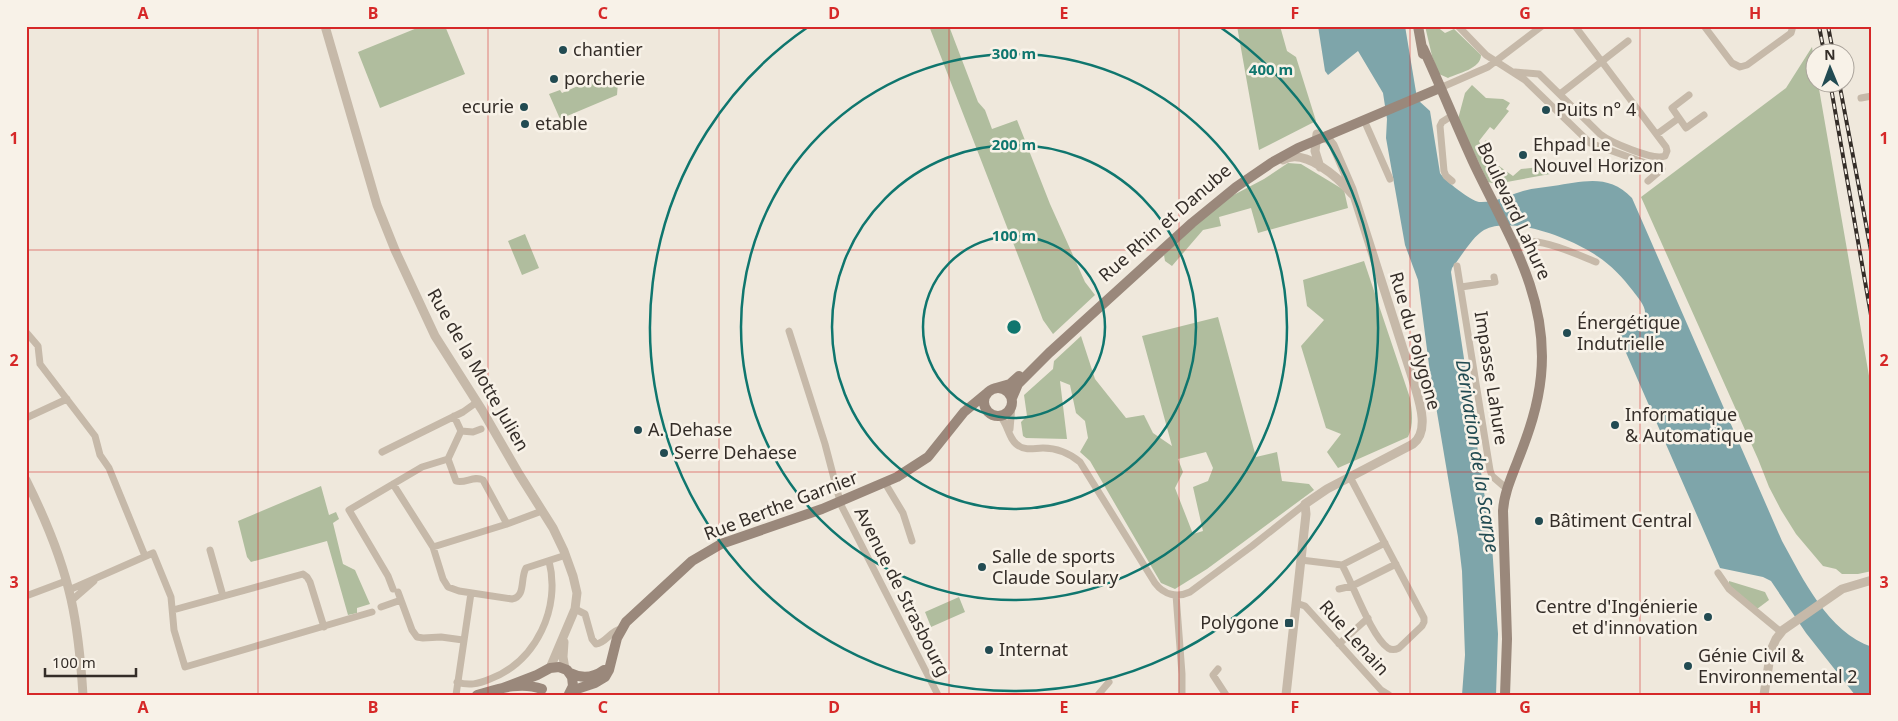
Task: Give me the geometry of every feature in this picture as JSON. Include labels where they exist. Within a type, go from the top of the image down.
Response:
[{"type":"main road","name":"Boulevard Lahure","points":[[1418,26],[1425,62],[1514,244],[1535,298],[1541,330],[1542,355],[1535,411],[1507,489],[1503,506],[1507,639],[1505,695]]},
{"type":"main road","points":[[1379,112],[1438,89]]},
{"type":"main road","name":"Rue Rhin et Danube","points":[[992,391],[1014,381],[1210,201],[1258,165],[1296,143],[1343,128],[1379,112]]},
{"type":"main road","name":"Rue Rhin et Danube","points":[[1012,402],[1018,384],[1206,211],[1258,172],[1283,156],[1318,137],[1379,112]]},
{"type":"main road","points":[[1006,390],[1012,402],[1008,413],[1000,416],[992,415],[986,410],[984,401],[992,391],[1006,390]]},
{"type":"main road","name":"Rue Berthe Garnier","points":[[570,693],[602,679],[608,672],[622,629],[629,619],[678,573],[712,549],[840,502],[885,483],[916,466],[928,457],[968,408],[992,391]]},
{"type":"main road","name":"Rue Berthe Garnier","points":[[959,418],[974,408],[986,410]]},
{"type":"main road","points":[[478,695],[559,667],[582,677],[594,676],[605,669],[611,661]]},
{"type":"main road","points":[[502,688],[522,685],[543,692],[541,679],[548,670]]},
{"type":"main road","points":[[567,671],[573,682],[570,693]]},
{"type":"street","name":"Rue de la Motte Julien","points":[[325,26],[385,227],[435,336],[553,528],[566,555],[576,583],[575,609],[548,670]]},
{"type":"street","points":[[1458,26],[1495,62],[1515,72],[1529,83],[1592,145],[1662,169],[1648,181]]},
{"type":"street","points":[[1438,89],[1495,62],[1542,26]]},
{"type":"street","points":[[1515,72],[1540,74],[1605,138],[1656,158],[1663,157],[1667,149],[1657,134],[1575,26]]},
{"type":"street","points":[[1704,26],[1735,66],[1744,66],[1768,50],[1791,33],[1792,26]]},
{"type":"street","points":[[1560,94],[1628,41]]},
{"type":"street","points":[[1689,95],[1672,108],[1686,128],[1704,115]]},
{"type":"street","points":[[1861,98],[1872,96]]},
{"type":"street","points":[[1657,134],[1679,118]]},
{"type":"street","points":[[1452,181],[1444,171],[1440,128],[1442,122],[1453,119]]},
{"type":"street","points":[[1364,120],[1390,179]]},
{"type":"street","points":[[1337,152],[1338,138],[1343,128]]},
{"type":"street","points":[[1318,137],[1315,154],[1320,167]]},
{"type":"street","name":"Rue du Polygone","points":[[1305,504],[1327,488],[1416,442],[1420,436],[1422,424],[1414,380],[1355,200],[1337,152],[1332,144],[1318,137]]},
{"type":"street","name":"Rue du Polygone","points":[[1258,172],[1292,156],[1307,159],[1342,183],[1355,200]]},
{"type":"street","points":[[1514,244],[1520,241],[1558,248],[1596,262]]},
{"type":"street","name":"Impasse Lahure","points":[[1457,266],[1490,470],[1492,476],[1507,489]]},
{"type":"street","points":[[1461,287],[1495,282],[1494,277]]},
{"type":"street","name":"Avenue de Strasbourg","points":[[789,331],[825,444],[840,502],[938,695]]},
{"type":"street","points":[[26,332],[38,346],[39,362],[95,436],[100,455],[108,465],[145,556]]},
{"type":"street","points":[[26,418],[67,399]]},
{"type":"street","points":[[382,452],[454,416],[477,402]]},
{"type":"street","points":[[1010,432],[1012,402]]},
{"type":"street","points":[[454,416],[461,431],[448,459],[456,481],[462,482],[476,478],[483,480],[508,524]]},
{"type":"street","points":[[1000,416],[1014,442],[1021,448],[1057,450],[1070,455],[1080,462],[1155,583],[1164,592],[1176,595],[1193,590],[1305,504]]},
{"type":"street","points":[[461,431],[473,432],[481,429]]},
{"type":"street","points":[[448,459],[422,467],[349,510],[396,590],[412,630],[417,637],[441,637],[463,640]]},
{"type":"street","points":[[1342,565],[1368,618],[1388,648],[1394,650],[1399,648],[1424,624],[1424,618],[1350,477]]},
{"type":"street","points":[[26,480],[67,585],[78,642],[82,695]]},
{"type":"street","points":[[885,483],[903,513],[912,541]]},
{"type":"street","points":[[393,484],[433,547],[446,584],[454,590],[512,600],[520,595],[525,570],[566,555]]},
{"type":"street","points":[[1286,695],[1306,511],[1305,504]]},
{"type":"street","points":[[433,547],[508,524],[542,511]]},
{"type":"street","points":[[1301,560],[1342,565],[1384,543]]},
{"type":"street","points":[[210,550],[223,596]]},
{"type":"street","points":[[26,596],[100,576],[153,553],[168,590],[173,610],[174,630],[185,667],[372,612]]},
{"type":"street","points":[[457,682],[471,685],[494,678],[514,665],[531,648],[543,629],[550,609],[552,583],[549,561]]},
{"type":"street","points":[[1339,589],[1352,586],[1396,564]]},
{"type":"street","points":[[1718,573],[1729,589],[1781,632]]},
{"type":"street","points":[[173,610],[303,574],[310,582],[324,626]]},
{"type":"street","points":[[71,601],[100,576]]},
{"type":"street","points":[[1764,695],[1771,650],[1781,632],[1842,589],[1872,580]]},
{"type":"street","points":[[456,695],[471,593]]},
{"type":"street","points":[[1176,595],[1182,695]]},
{"type":"street","points":[[381,607],[401,600]]},
{"type":"street","name":"Rue Lenain","points":[[1296,603],[1305,606],[1380,690],[1389,695]]},
{"type":"street","points":[[575,609],[585,614],[592,639],[596,644],[602,642],[614,631],[622,629]]},
{"type":"street","points":[[1339,644],[1368,618]]},
{"type":"street","name":"Rue de la Motte Julien","points":[[566,632],[563,652],[567,671]]},
{"type":"street","points":[[1218,669],[1213,675],[1226,695]]},
{"type":"street","points":[[1098,695],[1109,682]]},
{"type":"green space","points":[[422,26],[445,26],[465,74],[380,108],[358,52]]},
{"type":"green space","points":[[929,26],[949,26],[978,102],[985,110],[992,129],[1017,120],[1050,204],[1085,282],[1095,295],[1053,334],[1043,320]]},
{"type":"green space","points":[[1237,26],[1280,26],[1287,51],[1296,57],[1316,121],[1259,150]]},
{"type":"green space","points":[[1425,26],[1436,26],[1445,33],[1454,29],[1481,55],[1480,60],[1473,67],[1448,78],[1439,74],[1432,56]]},
{"type":"green space","points":[[1806,56],[1806,92],[1820,92],[1872,393],[1872,571],[1858,574],[1842,574],[1836,569],[1823,566],[1796,534],[1781,510],[1769,487],[1641,197],[1786,88]]},
{"type":"green space","points":[[609,74],[618,82],[617,95],[560,119],[549,94],[560,90],[562,93]]},
{"type":"green space","points":[[1472,85],[1486,98],[1503,99],[1510,103],[1506,109],[1509,111],[1494,130],[1490,127],[1479,141],[1481,146],[1486,140],[1499,166],[1513,176],[1521,169],[1549,166],[1550,174],[1496,184],[1488,182],[1458,119],[1465,93]]},
{"type":"green space","points":[[1288,163],[1301,164],[1344,190],[1348,208],[1258,233],[1251,208],[1219,217],[1221,226],[1203,230],[1172,266],[1165,261],[1164,255],[1202,218],[1226,199],[1264,179]]},
{"type":"green space","points":[[525,234],[539,268],[522,275],[508,241]]},
{"type":"green space","points":[[1364,261],[1410,398],[1412,423],[1408,437],[1338,468],[1327,452],[1341,434],[1326,428],[1301,346],[1324,320],[1307,306],[1303,280]]},
{"type":"green space","points":[[1218,317],[1256,457],[1277,452],[1282,481],[1309,484],[1314,490],[1207,569],[1175,589],[1161,583],[1090,461],[1080,452],[1088,438],[1085,421],[1076,413],[1070,385],[1060,381],[1067,439],[1026,438],[1023,436],[1021,422],[1027,416],[1024,395],[1053,369],[1054,361],[1081,336],[1095,379],[1126,418],[1144,415],[1153,433],[1172,446],[1142,336]],"holes":[[[1206,452],[1213,468],[1208,481],[1193,487],[1203,531],[1193,534],[1175,488],[1183,472],[1178,459]]]},
{"type":"green space","points":[[321,486],[329,515],[336,512],[339,519],[333,523],[343,564],[355,570],[370,604],[357,608],[357,613],[348,615],[327,541],[251,562],[247,557],[238,521]]},
{"type":"green space","points":[[1729,581],[1765,592],[1769,600],[1757,609],[1729,585]]},
{"type":"green space","points":[[959,597],[965,612],[931,627],[925,612]]},
{"type":"water","name":"Dérivation de la Scarpe","points":[[1318,26],[1405,26],[1416,92],[1419,101],[1430,111],[1440,173],[1452,185],[1475,201],[1500,199],[1528,190],[1585,181],[1604,182],[1614,185],[1632,198],[1782,541],[1818,603],[1842,629],[1856,640],[1872,647],[1872,695],[1855,695],[1806,633],[1771,581],[1763,577],[1720,568],[1620,339],[1620,334],[1625,327],[1638,321],[1645,314],[1643,305],[1633,291],[1612,268],[1586,249],[1558,236],[1526,227],[1510,225],[1496,226],[1480,233],[1475,237],[1451,272],[1492,545],[1498,634],[1496,695],[1462,695],[1465,655],[1462,571],[1458,537],[1429,365],[1418,280],[1405,245],[1386,138],[1387,119],[1383,93],[1358,51],[1328,75],[1325,71]]},
{"type":"railway","points":[[1819,26],[1822,42]]},
{"type":"railway","points":[[1828,26],[1831,42]]},
{"type":"railway","points":[[1832,92],[1872,321]]},
{"type":"railway","points":[[1841,92],[1872,256]]},
{"type":"place","name":"chantier","points":[[563,50]]},
{"type":"place","name":"porcherie","points":[[554,79]]},
{"type":"place","name":"ecurie","points":[[524,107]]},
{"type":"place","name":"Puits n° 4","points":[[1546,110]]},
{"type":"place","name":"etable","points":[[525,124]]},
{"type":"place","name":"Ehpad Le Nouvel Horizon","points":[[1523,155]]},
{"type":"place","name":"Énergétique Indutrielle","points":[[1567,333]]},
{"type":"place","name":"Informatique & Automatique","points":[[1615,425]]},
{"type":"place","name":"A. Dehase","points":[[638,430]]},
{"type":"place","name":"Serre Dehaese","points":[[664,453]]},
{"type":"place","name":"Bâtiment Central","points":[[1539,521]]},
{"type":"place","name":"Salle de sports Claude Soulary","points":[[982,567]]},
{"type":"place","name":"Centre d'Ingénierie et d'innovation","points":[[1708,617]]},
{"type":"place","name":"Polygone","points":[[1289,623]]},
{"type":"place","name":"Internat","points":[[989,650]]},
{"type":"place","name":"Génie Civil & Environnemental 2","points":[[1688,666]]}]
